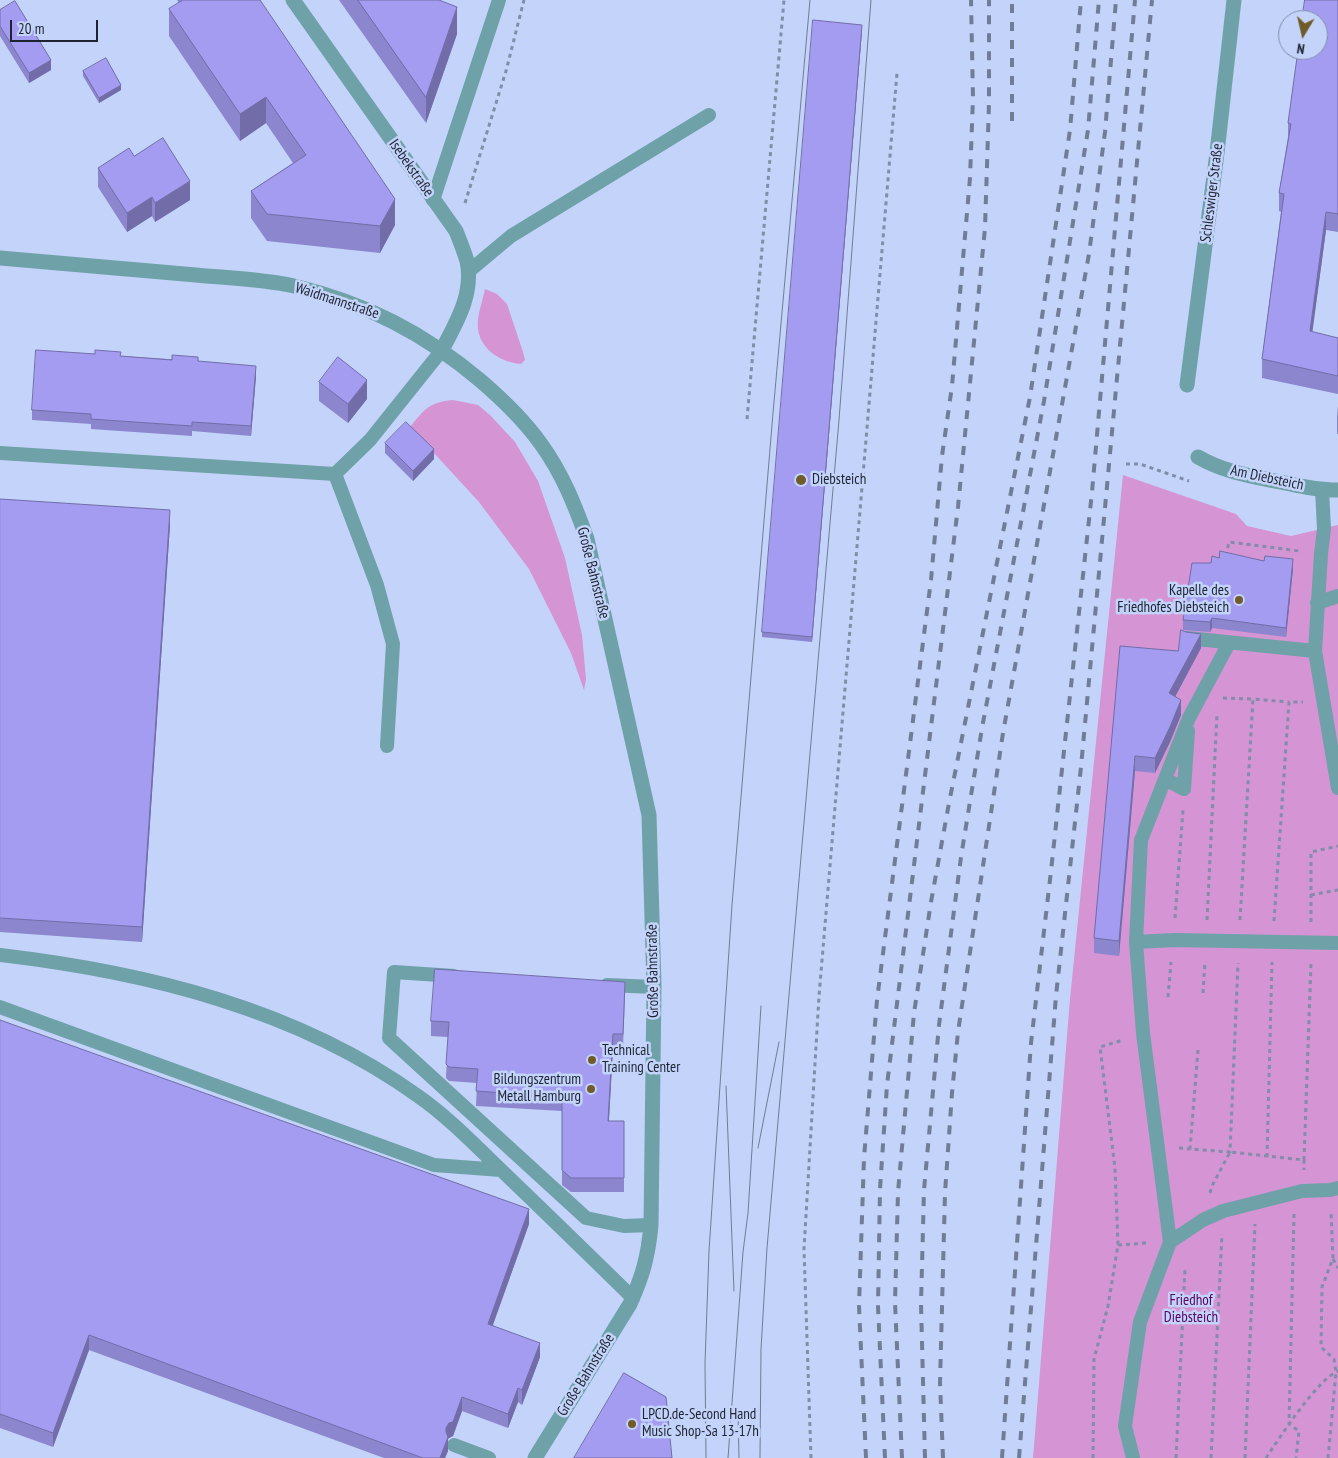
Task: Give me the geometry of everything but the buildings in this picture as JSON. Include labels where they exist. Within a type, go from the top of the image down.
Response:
[{"type":"street","name":"Isebekstraße","points":[[294,0],[456,231],[467,262],[468,282],[465,303],[442,350]]},
{"type":"street","name":"Schleswiger Straße","points":[[1187,385],[1217,153],[1234,0]]},
{"type":"street","name":"Waidmannstraße","points":[[0,258],[291,286],[351,303],[380,314],[442,350],[504,401],[541,444],[556,467]]},
{"type":"street","name":"Am Diebsteich","points":[[1198,457],[1212,465],[1242,475],[1322,490],[1338,490]]},
{"type":"street","name":"Große Bahnstraße","points":[[535,1458],[633,1298],[640,1283],[648,1255],[651,1225],[654,987],[649,815],[587,539],[575,504],[556,467]]},
{"type":"lane","points":[[433,200],[499,0]]},
{"type":"lane","points":[[468,272],[510,236],[709,115]]},
{"type":"lane","points":[[0,453],[335,474],[370,440],[442,350]]},
{"type":"lane","points":[[335,474],[377,585],[393,644],[387,746]]},
{"type":"lane","points":[[1322,490],[1324,528],[1315,652],[1338,788]]},
{"type":"lane","points":[[1318,603],[1338,596]]},
{"type":"lane","points":[[1187,638],[1315,652]]},
{"type":"lane","points":[[1133,1458],[1125,1426],[1140,1322],[1170,1242],[1143,1033],[1136,942],[1141,840],[1189,718],[1230,643]]},
{"type":"lane","points":[[1165,779],[1184,789],[1189,718]]},
{"type":"lane","points":[[1136,942],[1174,940],[1338,943]]},
{"type":"lane","points":[[0,955],[48,961],[143,979],[210,996],[300,1030],[341,1048],[385,1073],[420,1097],[461,1132],[633,1298]]},
{"type":"lane","points":[[471,977],[394,972],[389,1038],[586,1218],[624,1226],[651,1225]]},
{"type":"lane","points":[[596,984],[654,987]]},
{"type":"lane","points":[[0,1007],[434,1165],[501,1170]]},
{"type":"lane","points":[[1170,1242],[1203,1220],[1223,1211],[1298,1192],[1334,1189]]},
{"type":"lane","points":[[454,1445],[489,1458]]},
{"type":"path","points":[[456,231],[506,72],[524,0]]},
{"type":"path","points":[[747,419],[784,0]]},
{"type":"path","points":[[811,1458],[804,1249],[817,1016],[897,74]]},
{"type":"path","points":[[1126,464],[1140,464],[1189,482]]},
{"type":"path","points":[[1225,562],[1228,542],[1321,554]]},
{"type":"path","points":[[1218,698],[1324,703]]},
{"type":"path","points":[[1203,1220],[1212,1186],[1230,1152],[1239,941],[1253,699]]},
{"type":"path","points":[[1267,1157],[1272,942],[1289,702]]},
{"type":"path","points":[[1203,993],[1217,708]]},
{"type":"path","points":[[1168,997],[1174,940],[1184,789]]},
{"type":"path","points":[[1289,1424],[1298,1192],[1304,1160],[1312,943],[1311,852],[1338,846]]},
{"type":"path","points":[[1311,895],[1338,890]]},
{"type":"path","points":[[1093,1458],[1094,1359],[1108,1306],[1118,1245],[1115,1168],[1100,1047],[1143,1033]]},
{"type":"path","points":[[1198,1050],[1190,1149],[1304,1160]]},
{"type":"path","points":[[1328,1458],[1337,1371],[1334,1359],[1321,1347],[1322,1287],[1333,1258],[1334,1189]]},
{"type":"path","points":[[1245,1458],[1256,1204]]},
{"type":"path","points":[[1211,1458],[1223,1211]]},
{"type":"path","points":[[1176,1458],[1186,1231]]},
{"type":"path","points":[[1333,1258],[1338,1268]]},
{"type":"path","points":[[1334,1359],[1338,1354]]},
{"type":"path","points":[[1266,1458],[1289,1424],[1323,1382],[1337,1371]]},
{"type":"path","points":[[1289,1424],[1299,1431],[1296,1458]]},
{"type":"green space","points":[[485,289],[497,294],[507,304],[525,360],[521,364],[512,363],[496,356],[484,345],[480,338],[478,320]]},
{"type":"green space","points":[[453,400],[478,405],[490,415],[515,442],[538,481],[565,558],[582,635],[586,679],[584,690],[571,653],[529,569],[479,502],[410,427],[428,408],[438,403]]},
{"type":"green space","name":"Friedhof Diebsteich","points":[[1123,475],[1236,514],[1247,526],[1291,536],[1338,525],[1338,1458],[1033,1458],[1070,999]]},
{"type":"tram line","points":[[706,1458],[705,1363],[709,1251],[732,905],[810,0]]},
{"type":"tram line","points":[[760,1458],[761,1349],[767,1248],[839,420],[871,0]]},
{"type":"tram line","points":[[728,1458],[743,1252],[748,1213],[761,1006]]},
{"type":"tram line","points":[[758,1148],[779,1042]]},
{"type":"tram line","points":[[726,1086],[734,1291]]},
{"type":"tram line","points":[[738,1408],[739,1458]]},
{"type":"railway","points":[[866,1458],[859,1306],[864,1158],[877,1000],[931,580],[942,456],[952,386],[970,178],[973,98],[971,0]]},
{"type":"railway","points":[[885,1458],[878,1306],[880,1189],[887,1085],[958,507],[985,228],[989,103],[989,0]]},
{"type":"railway","points":[[1012,0],[1012,121]]},
{"type":"railway","points":[[902,1458],[895,1303],[898,1192],[914,1013],[949,803],[1030,397],[1070,130],[1081,0]]},
{"type":"railway","points":[[925,1458],[921,1304],[924,1190],[939,1025],[961,857],[982,728],[1044,401],[1088,130],[1099,0]]},
{"type":"railway","points":[[943,1458],[940,1383],[945,1193],[958,1032],[1003,733],[1089,254],[1105,132],[1116,0]]},
{"type":"railway","points":[[1002,1458],[1031,1043],[1092,492],[1135,0]]},
{"type":"railway","points":[[1019,1458],[1056,996],[1081,767],[1152,0]]},
{"type":"place","name":"Diebsteich","points":[[801,480]]},
{"type":"place","name":"Kapelle des Friedhofes Diebsteich","points":[[1239,600]]},
{"type":"place","name":"Technical Training Center","points":[[592,1060]]},
{"type":"place","name":"Bildungszentrum Metall Hamburg","points":[[591,1089]]},
{"type":"place","name":"LPCD.de-Second Hand Music Shop-Sa 13-17h","points":[[632,1424]]}]
